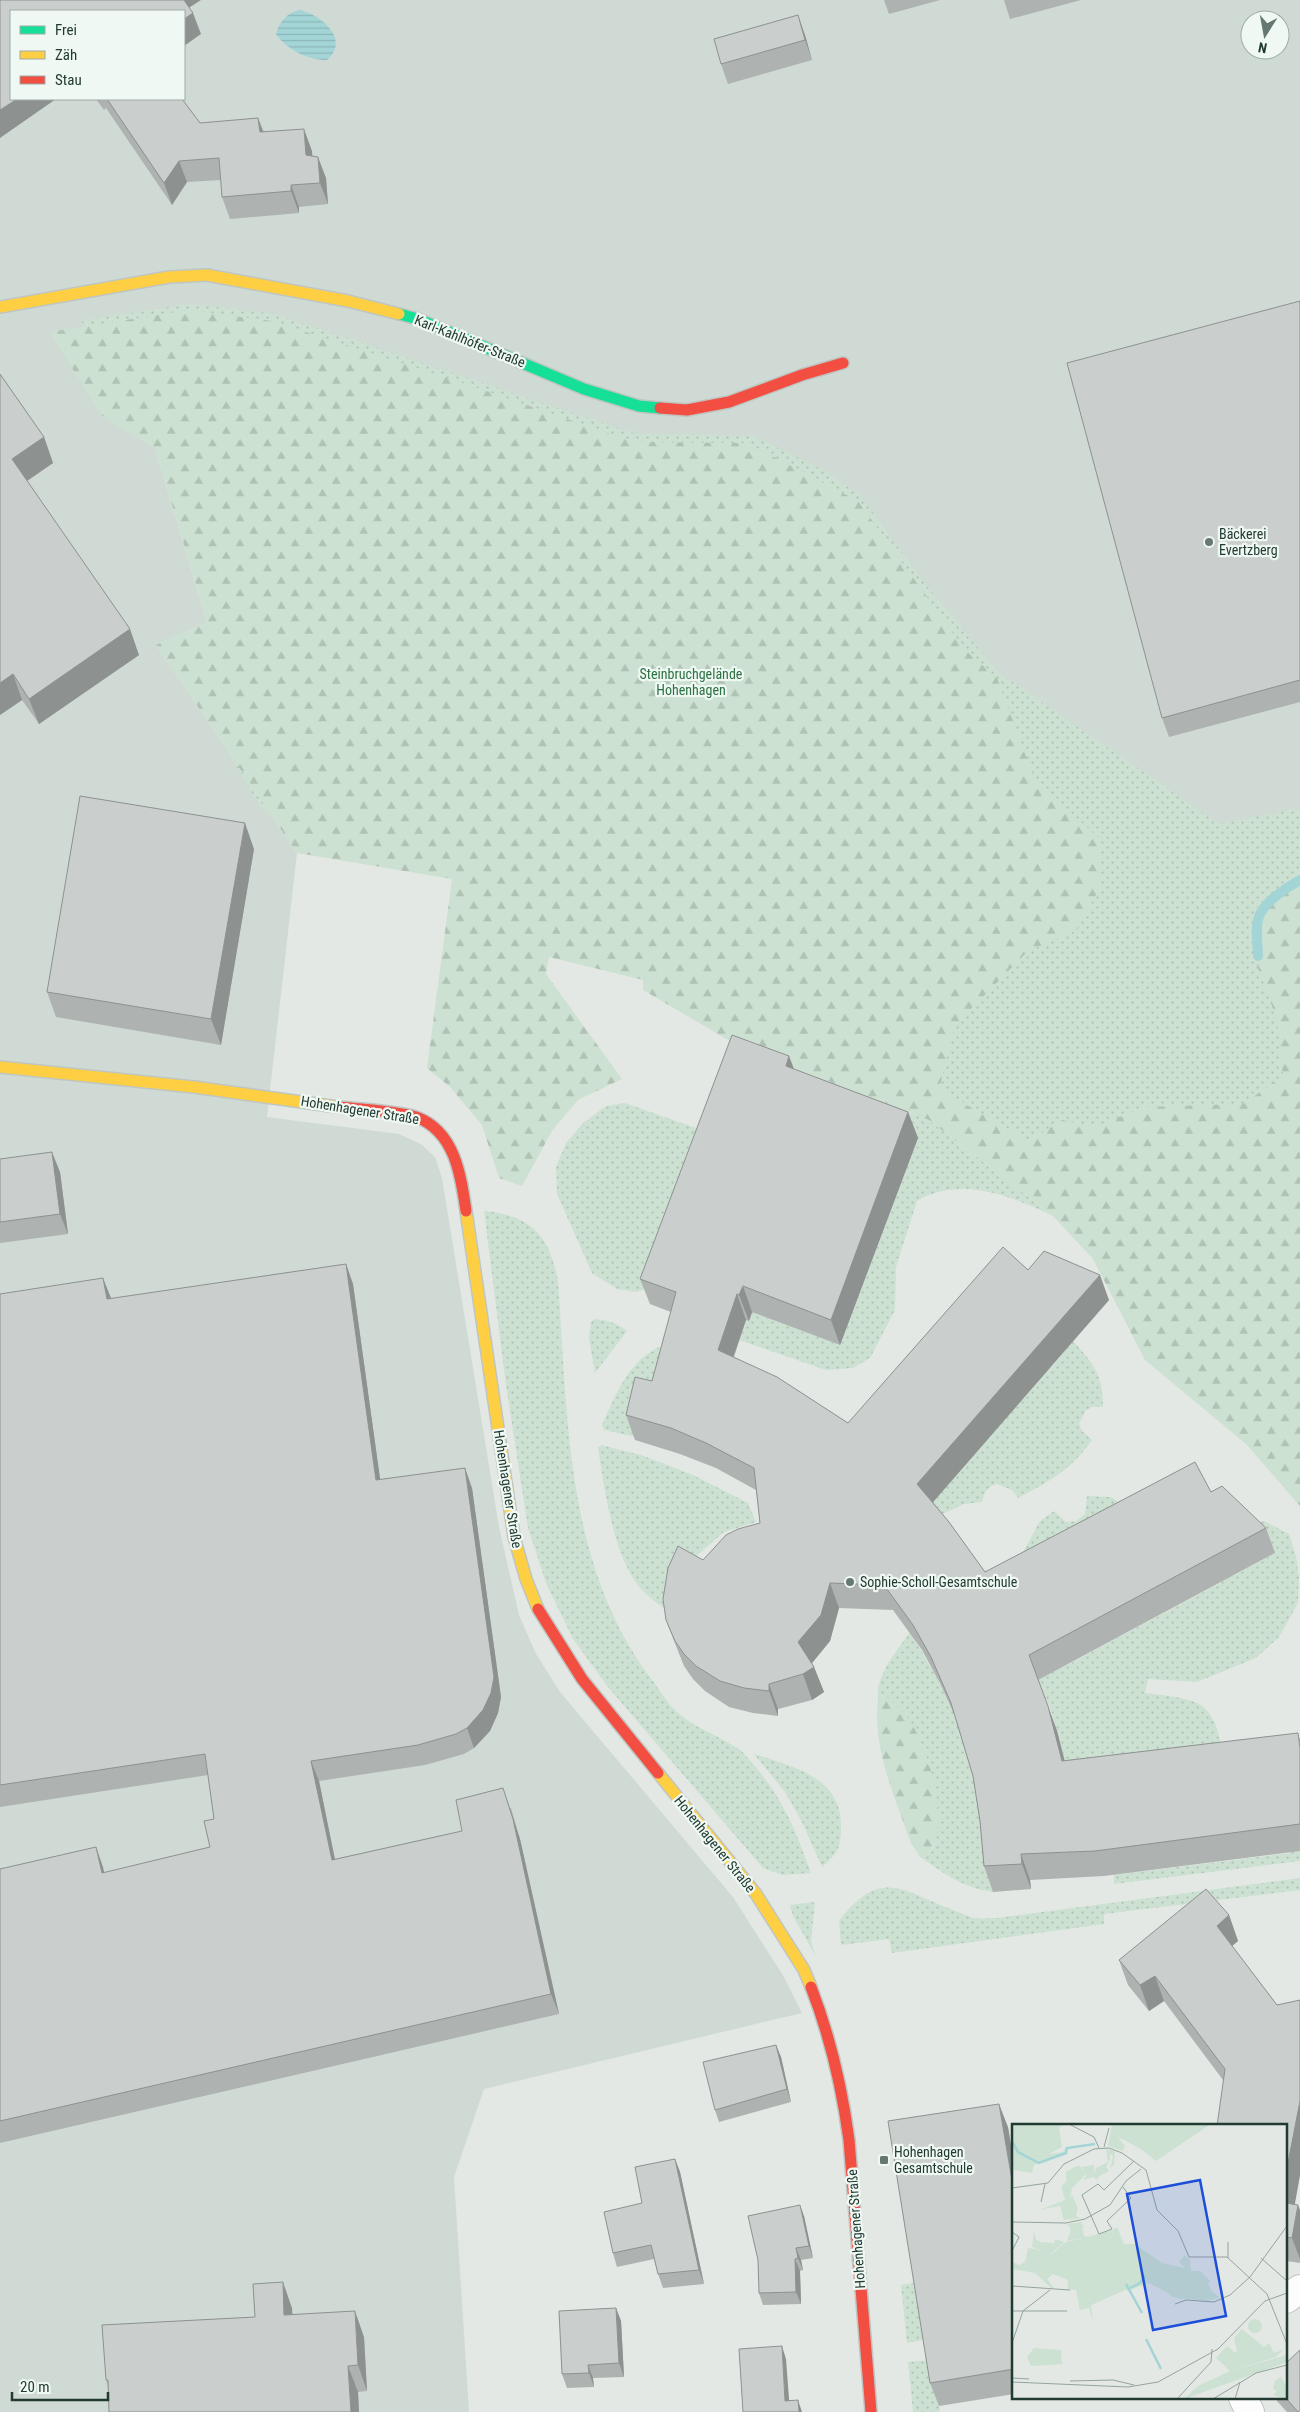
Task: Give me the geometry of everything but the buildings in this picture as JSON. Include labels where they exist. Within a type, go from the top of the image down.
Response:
[{"type":"street","name":"Karl-Kahlhöfer-Straße","points":[[0,307],[169,277],[207,274],[348,301],[418,319],[584,389],[639,406],[687,410],[729,402],[802,375],[843,363]]},
{"type":"street","name":"Hohenhagener Straße","points":[[0,1067],[194,1087],[407,1115],[429,1123],[440,1131],[450,1144],[459,1172],[466,1209],[514,1537],[526,1579],[538,1610],[582,1679],[756,1894],[804,1970],[816,2000],[842,2098],[849,2140],[870,2412]]},
{"type":"street","points":[[1288,2298],[1300,2289]]},
{"type":"street","points":[[1244,2400],[1250,2412]]},
{"type":"shaded area","points":[[0,0],[1300,0],[1300,814],[1219,824],[101,415],[155,448],[207,622],[156,645],[297,853],[267,1117],[399,1134],[421,1144],[435,1157],[442,1178],[499,1527],[519,1615],[536,1654],[560,1692],[733,1897],[784,1977],[802,2013],[484,2089],[454,2177],[469,2412],[0,2412]]},
{"type":"green space","name":"Steinbruchgelände Hohenhagen","points":[[189,304],[275,314],[636,434],[753,436],[823,470],[860,495],[925,584],[998,672],[1219,824],[1300,808],[1300,1455],[1041,1133],[1029,1141],[939,1089],[555,889],[293,835],[258,803],[223,744],[257,557],[81,321]]},
{"type":"green space","name":"Steinbruchgelände Hohenhagen","points":[[189,310],[272,321],[472,386],[634,442],[747,443],[858,501],[965,650],[997,678],[1035,780],[1101,840],[1099,889],[1077,930],[1028,951],[955,1025],[939,1089],[1029,1141],[1062,1120],[1094,1127],[1145,1107],[1243,1104],[1283,1076],[1277,1020],[1257,965],[1254,910],[1284,884],[1300,876],[1300,1506],[1246,1444],[1145,1360],[1093,1259],[1053,1216],[929,1120],[740,1047],[643,990],[643,980],[549,957],[546,974],[622,1079],[578,1100],[552,1131],[522,1186],[499,1178],[482,1125],[450,1087],[427,1068],[452,879],[297,853],[156,645],[207,621],[155,448],[101,415],[50,332]]},
{"type":"green space","points":[[740,1047],[929,1120],[1053,1216],[1003,1196],[986,1191],[968,1189],[934,1193],[917,1201],[896,1267],[895,1310],[870,1358],[853,1368],[826,1370],[739,1340],[746,1320],[749,1320],[752,1312],[840,1345]]},
{"type":"green space","points":[[625,1103],[713,1134],[657,1284],[637,1292],[617,1289],[592,1273],[557,1194],[556,1167],[566,1143],[583,1123],[606,1106]]},
{"type":"green space","points":[[484,1211],[514,1217],[526,1223],[536,1231],[550,1252],[558,1281],[569,1438],[576,1490],[587,1540],[602,1590],[624,1637],[673,1708],[690,1722],[739,1749],[764,1777],[788,1815],[811,1873],[782,1875],[763,1868],[608,1687],[573,1639],[546,1583],[528,1528],[506,1385]]},
{"type":"green space","points":[[595,1319],[612,1322],[627,1331],[595,1373],[589,1339],[591,1322]]},
{"type":"green space","points":[[1073,1341],[1096,1371],[1103,1396],[1103,1407],[1093,1407],[1086,1410],[1079,1424],[1082,1431],[1092,1440],[1068,1467],[1018,1498],[1012,1490],[997,1484],[986,1490],[982,1502],[964,1504],[934,1518],[919,1460],[1048,1366],[1051,1368]]},
{"type":"green space","points":[[659,1347],[674,1348],[636,1437],[604,1430],[602,1425],[624,1380],[639,1361]]},
{"type":"green space","points":[[601,1445],[641,1455],[693,1475],[748,1503],[756,1522],[724,1532],[695,1557],[672,1614],[645,1593],[634,1580],[625,1563],[612,1525],[598,1448]]},
{"type":"green space","points":[[1087,1496],[1111,1497],[1123,1505],[1017,1563],[1040,1521],[1054,1511],[1066,1522],[1076,1521],[1085,1514]]},
{"type":"green space","points":[[1264,1521],[1289,1534],[1296,1556],[1299,1577],[1298,1603],[1279,1637],[1256,1658],[1197,1682],[1148,1679],[1145,1693],[1186,1699],[1201,1705],[1208,1711],[1220,1739],[1224,1768],[1070,1778],[1050,1708],[1022,1644],[1067,1665],[1222,1582],[1220,1579],[1235,1575],[1275,1553],[1246,1525]]},
{"type":"green space","points":[[910,1632],[935,1674],[941,1671],[950,1698],[980,1807],[986,1835],[993,1892],[972,1887],[954,1879],[919,1856],[917,1852],[927,1854],[934,1847],[938,1828],[927,1759],[908,1719],[886,1696],[878,1698],[880,1680]]},
{"type":"green space","points":[[886,1696],[908,1718],[923,1747],[930,1766],[938,1807],[939,1826],[935,1842],[927,1854],[917,1852],[911,1843],[886,1772],[878,1736],[877,1717],[878,1698]]},
{"type":"green space","points":[[754,1754],[800,1770],[825,1786],[834,1797],[839,1811],[840,1842],[835,1854],[822,1867],[802,1822],[785,1792]]},
{"type":"green space","points":[[1300,1848],[1300,1861],[1114,1884],[1114,1875],[1289,1853]]},
{"type":"green space","points":[[1300,1878],[1300,1890],[1104,1914],[1104,1924],[892,1953],[889,1939],[841,1945],[839,1921],[854,1904],[868,1893],[881,1888],[907,1891],[970,1917],[997,1918]]},
{"type":"green space","points":[[815,1902],[811,1941],[815,1955],[793,1916],[790,1905]]},
{"type":"green space","points":[[918,2282],[928,2339],[907,2343],[901,2285]]},
{"type":"green space","points":[[931,2360],[940,2412],[913,2412],[908,2362]]},
{"type":"water","points":[[299,10],[307,12],[323,22],[334,36],[336,44],[334,52],[327,60],[320,60],[298,53],[286,45],[276,34],[284,19],[291,13]]},
{"type":"waterway","points":[[1258,956],[1257,929],[1260,914],[1269,902],[1300,880]]},
{"type":"traffic: fast","points":[[399,314],[418,319],[584,389],[639,406],[660,408]]},
{"type":"traffic: slow","points":[[0,307],[169,277],[207,275],[348,301],[399,314]]},
{"type":"traffic: slow","points":[[0,1067],[194,1087],[338,1107]]},
{"type":"traffic: slow","points":[[466,1211],[514,1537],[526,1579],[538,1609]]},
{"type":"traffic: slow","points":[[658,1773],[756,1894],[804,1970],[811,1987]]},
{"type":"traffic: jam","points":[[660,408],[687,410],[729,402],[802,375],[843,363]]},
{"type":"traffic: jam","points":[[338,1107],[399,1113],[416,1117],[429,1124],[440,1133],[454,1156],[462,1184],[466,1211]]},
{"type":"traffic: jam","points":[[538,1609],[582,1679],[658,1773]]},
{"type":"traffic: jam","points":[[811,1987],[824,2024],[834,2062],[849,2140],[871,2412]]},
{"type":"place","name":"Bäckerei Evertzberg","points":[[1209,542]]},
{"type":"place","name":"Sophie-Scholl-Gesamtschule","points":[[850,1582]]},
{"type":"place","name":"Hohenhagen Gesamtschule","points":[[884,2160]]}]
